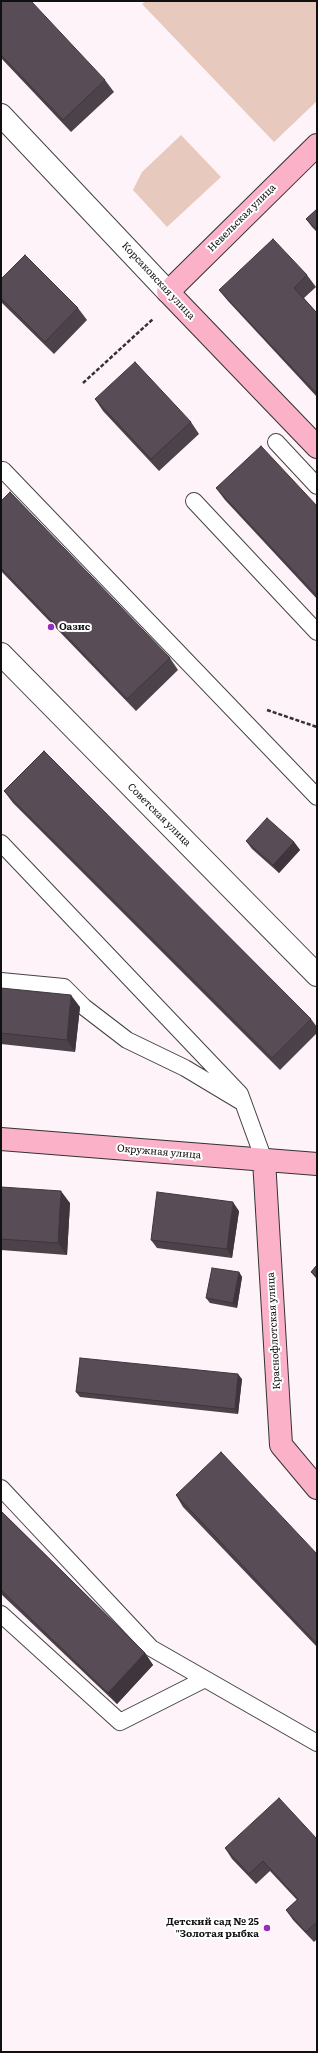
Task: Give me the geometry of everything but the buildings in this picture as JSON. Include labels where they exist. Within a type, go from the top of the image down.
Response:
[{"type":"street","name":"Корсаковская улица","points":[[1,115],[317,447]]},
{"type":"street","name":"Невельская улица","points":[[168,292],[317,145]]},
{"type":"street","name":"Советская улица","points":[[1,654],[317,975]]},
{"type":"street","name":"Окружная улица","points":[[1,1139],[317,1164]]},
{"type":"street","name":"Краснофлотская улица","points":[[264,1160],[280,1445],[317,1488]]},
{"type":"lane","points":[[276,442],[317,486]]},
{"type":"lane","points":[[2,470],[317,797]]},
{"type":"lane","points":[[194,501],[317,632]]},
{"type":"lane","points":[[1,843],[240,1094],[264,1160]]},
{"type":"lane","points":[[1,981],[64,987],[84,1007],[127,1040],[185,1068],[242,1102]]},
{"type":"lane","points":[[1,1488],[152,1648],[317,1743]]},
{"type":"lane","points":[[1,1614],[120,1722],[205,1679]]},
{"type":"path","points":[[83,383],[153,319]]},
{"type":"shaded area","points":[[146,1],[317,1],[317,101],[274,142],[142,4]]},
{"type":"shaded area","points":[[181,135],[221,177],[167,227],[133,190],[142,172]]},
{"type":"place","name":"Оазис","points":[[51,627]]},
{"type":"place","name":"Детский сад № 25 \"Золотая рыбка","points":[[267,1928]]}]
